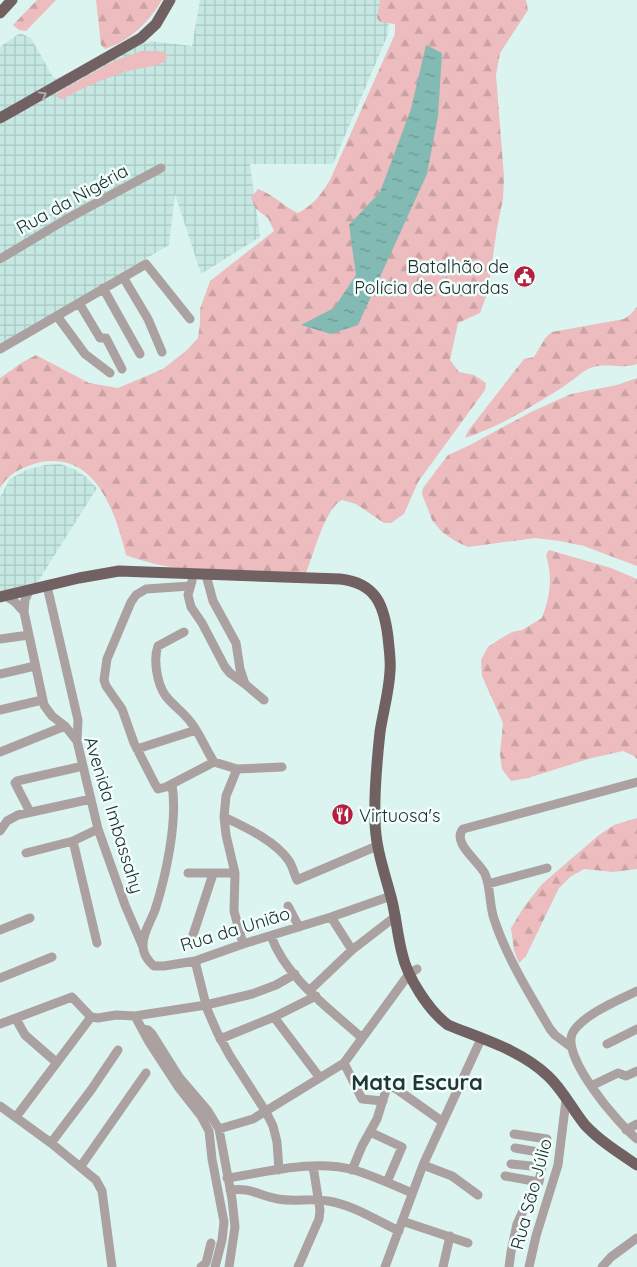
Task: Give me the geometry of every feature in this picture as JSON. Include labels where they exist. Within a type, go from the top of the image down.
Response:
[{"type":"main road","points":[[0,13],[12,0]]},
{"type":"main road","points":[[0,118],[141,38],[156,24],[170,0]]},
{"type":"main road","points":[[3,597],[89,576],[119,571],[349,580],[367,588],[379,602],[386,622],[390,655],[390,672],[378,752],[374,816],[377,846],[396,916],[402,954],[413,971],[432,1010],[440,1019],[448,1025],[527,1059],[549,1076],[586,1125],[602,1140],[637,1165]]},
{"type":"street","name":"Rua da Nigéria","points":[[0,259],[65,220],[161,168]]},
{"type":"street","points":[[0,349],[146,264],[190,320]]},
{"type":"street","points":[[123,277],[148,319],[162,352]]},
{"type":"street","points":[[103,288],[140,354]]},
{"type":"street","points":[[79,303],[100,338],[105,337],[107,339],[122,369]]},
{"type":"street","points":[[57,316],[85,354],[110,373]]},
{"type":"street","points":[[245,684],[240,669],[236,643],[201,575],[190,586],[189,602],[207,631],[218,656],[230,673],[264,700]]},
{"type":"street","points":[[47,586],[78,720],[77,741]]},
{"type":"street","points":[[190,586],[146,589],[136,595],[131,602],[107,659],[104,680],[122,709],[137,749],[158,789],[172,784],[214,762]]},
{"type":"street","name":"Avenida Imbassahy","points":[[29,591],[25,600],[24,612],[42,700],[52,716],[65,726],[77,741],[98,829],[125,905],[143,947]]},
{"type":"street","points":[[3,597],[15,602],[24,612]]},
{"type":"street","points":[[184,632],[158,646],[156,655],[158,673],[161,687],[166,696],[183,712],[196,730],[214,762],[236,769],[282,767]]},
{"type":"street","points":[[0,639],[29,635]]},
{"type":"street","points":[[0,674],[35,666]]},
{"type":"street","points":[[0,710],[42,700]]},
{"type":"street","points":[[0,752],[65,726]]},
{"type":"street","points":[[137,749],[196,730]]},
{"type":"street","points":[[30,812],[16,785],[16,780],[83,766]]},
{"type":"street","points":[[236,769],[226,796],[224,817],[226,835],[235,873],[234,910],[243,944]]},
{"type":"street","points":[[572,1047],[550,1028],[512,960],[495,921],[484,872],[464,847],[460,835],[463,829],[637,782]]},
{"type":"street","points":[[143,947],[159,894],[170,842],[173,808],[172,784]]},
{"type":"street","points":[[0,831],[7,820],[12,817],[91,799]]},
{"type":"street","points":[[224,817],[250,830],[286,857],[298,880],[377,846]]},
{"type":"street","points":[[26,853],[73,841],[98,829]]},
{"type":"street","points":[[73,841],[97,943]]},
{"type":"street","points":[[488,884],[547,868]]},
{"type":"street","points":[[188,873],[235,873]]},
{"type":"street","points":[[193,934],[213,874]]},
{"type":"street","name":"Rua da União","points":[[143,947],[147,959],[154,966],[195,961],[243,944],[331,918],[391,896]]},
{"type":"street","points":[[288,906],[299,927]]},
{"type":"street","points":[[220,1039],[274,1016],[313,994],[352,950],[396,916]]},
{"type":"street","points":[[0,930],[30,918]]},
{"type":"street","points":[[331,918],[352,950]]},
{"type":"street","points":[[271,936],[281,958],[295,974],[313,994],[362,1038]]},
{"type":"street","points":[[0,978],[52,957]]},
{"type":"street","points":[[195,961],[206,1005],[220,1039],[266,1112],[275,1135],[279,1170]]},
{"type":"street","points":[[218,1128],[253,1119],[344,1063],[413,971]]},
{"type":"street","points":[[0,1024],[64,999],[74,997],[82,1009],[91,1017],[98,1018],[116,1015],[135,1016],[206,1005],[252,994],[276,985],[295,974]]},
{"type":"street","points":[[637,991],[587,1017],[572,1033],[572,1047],[591,1086],[626,1130],[637,1139]]},
{"type":"street","points":[[135,1016],[149,1042],[179,1088],[201,1116],[209,1131],[212,1159],[224,1222],[222,1240],[215,1267]]},
{"type":"street","points":[[274,1016],[320,1078]]},
{"type":"street","points":[[16,1117],[91,1017]]},
{"type":"street","points":[[16,1019],[26,1035],[56,1062]]},
{"type":"street","points":[[142,1029],[148,1030],[152,1034],[179,1077],[208,1111],[218,1128],[235,1226],[229,1267]]},
{"type":"street","points":[[607,1044],[637,1029]]},
{"type":"street","points":[[385,1267],[423,1164],[481,1039]]},
{"type":"street","points":[[52,1143],[118,1050]]},
{"type":"street","points":[[344,1063],[362,1099],[383,1101]]},
{"type":"street","points":[[591,1086],[618,1072],[626,1076],[637,1071]]},
{"type":"street","points":[[81,1166],[146,1073]]},
{"type":"street","points":[[352,1170],[383,1101],[385,1089],[388,1086],[395,1088],[443,1122]]},
{"type":"street","name":"Rua São Júlio","points":[[529,1267],[536,1236],[558,1165],[566,1100]]},
{"type":"street","points":[[0,1106],[52,1143],[96,1180],[102,1191],[112,1267]]},
{"type":"street","points":[[626,1130],[637,1124]]},
{"type":"street","points":[[370,1132],[402,1147],[387,1182]]},
{"type":"street","points":[[509,1267],[510,1252],[517,1224],[539,1182],[547,1138],[514,1134]]},
{"type":"street","points":[[515,1148],[544,1153]]},
{"type":"street","points":[[423,1164],[452,1176],[478,1195]]},
{"type":"street","points":[[511,1164],[542,1167]]},
{"type":"street","points":[[227,1178],[313,1166],[352,1170],[412,1193]]},
{"type":"street","points":[[299,1267],[319,1219],[320,1210],[313,1166]]},
{"type":"street","points":[[505,1176],[539,1182]]},
{"type":"street","points":[[230,1190],[248,1190],[286,1200],[318,1200],[342,1204],[398,1231]]},
{"type":"street","points":[[402,1221],[468,1243]]},
{"type":"street","points":[[443,1267],[450,1236]]},
{"type":"street","points":[[602,1267],[611,1257],[637,1238]]},
{"type":"street","points":[[201,1267],[206,1263],[212,1243]]},
{"type":"shaded area","points":[[200,0],[390,0],[388,34],[333,164],[250,164],[260,237],[201,274],[175,194],[169,245],[0,345],[0,47],[20,33],[31,38],[54,79],[151,41],[192,46]]},
{"type":"shaded area","points":[[60,464],[74,469],[97,488],[37,583],[23,588],[0,591],[0,497],[10,479],[26,470],[45,465]]},
{"type":"green space","points":[[37,0],[56,0],[26,31],[19,30],[13,25]]},
{"type":"green space","points":[[96,0],[162,0],[138,30],[123,41],[105,49],[101,45]]},
{"type":"green space","points":[[380,0],[526,0],[528,10],[500,53],[496,75],[504,177],[503,199],[488,291],[480,313],[458,323],[450,360],[459,372],[474,375],[486,383],[485,390],[418,482],[404,514],[391,523],[384,523],[356,504],[342,500],[336,505],[325,522],[305,575],[214,572],[168,567],[126,555],[116,520],[99,487],[88,474],[74,465],[57,461],[37,463],[11,475],[0,488],[0,378],[36,355],[89,383],[118,388],[163,369],[187,350],[198,338],[200,309],[210,281],[274,231],[268,218],[256,209],[251,198],[258,189],[298,213],[308,207],[320,195],[330,180],[395,34],[395,24],[380,22],[377,18]]},
{"type":"green space","points":[[141,51],[165,52],[166,61],[111,77],[63,99],[58,98],[56,95],[112,62]]},
{"type":"green space","points":[[637,307],[637,364],[631,366],[600,366],[588,369],[516,416],[465,438],[468,431],[524,359],[534,357],[546,337],[552,332],[624,319]]},
{"type":"green space","points":[[637,378],[637,566],[584,546],[535,538],[468,547],[442,532],[432,520],[422,494],[423,488],[448,455],[531,412],[571,394],[617,385]]},
{"type":"green space","points":[[549,550],[611,568],[637,579],[637,759],[623,751],[588,759],[528,778],[511,781],[502,769],[500,754],[503,723],[482,676],[481,660],[488,647],[512,632],[522,630],[542,618],[550,587],[546,555]]},
{"type":"green space","points":[[637,818],[637,869],[613,872],[584,869],[570,877],[559,888],[526,956],[519,963],[514,951],[511,928],[542,884],[599,835],[614,825]]},
{"type":"water","points":[[426,45],[442,53],[438,116],[427,174],[358,325],[331,334],[301,325],[334,308],[356,275],[349,225],[380,192],[411,109]]},
{"type":"place","name":"Batalhão de Polícia de Guardas","points":[[525,276]]},
{"type":"place","name":"Virtuosa's","points":[[343,815]]},
{"type":"district","name":"Mata Escura","points":[[417,1082]]}]
